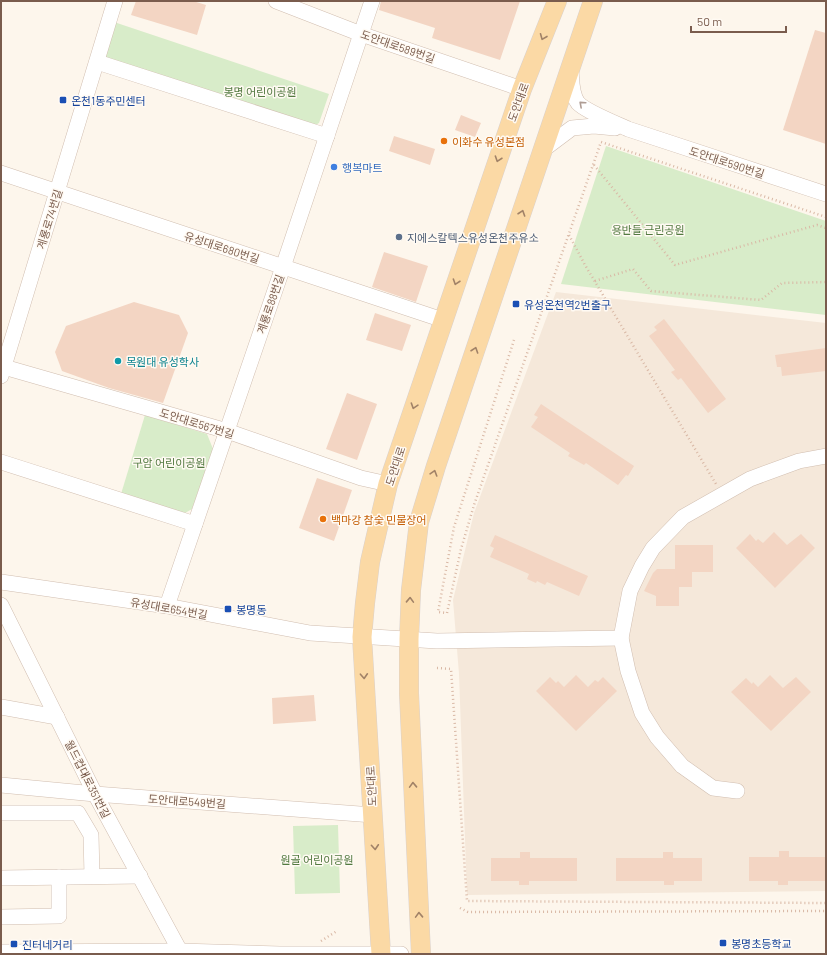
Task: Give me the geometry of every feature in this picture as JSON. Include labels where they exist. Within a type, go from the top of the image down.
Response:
[{"type":"main road","name":"도안대로","points":[[381,954],[362,637],[370,562],[388,484],[522,89],[557,1]]},
{"type":"main road","points":[[421,954],[409,693],[411,590],[419,522],[439,458],[593,1]]},
{"type":"street","name":"계룡로74번길","points":[[2,372],[115,1]]},
{"type":"street","name":"도안대로589번길","points":[[276,1],[361,34],[522,89]]},
{"type":"street","name":"계룡로88번길","points":[[167,606],[372,1]]},
{"type":"street","points":[[96,62],[327,136]]},
{"type":"street","points":[[571,68],[574,93],[578,103],[599,116],[628,129]]},
{"type":"street","points":[[544,149],[572,128],[594,126],[628,129]]},
{"type":"street","name":"도안대로590번길","points":[[628,129],[826,194]]},
{"type":"street","name":"유성대로680번길","points":[[2,177],[57,192],[443,320]]},
{"type":"street","name":"도안대로567번길","points":[[2,372],[227,431],[361,478],[388,484]]},
{"type":"street","points":[[738,791],[713,788],[682,766],[657,737],[642,713],[628,671],[621,638],[630,591],[652,548],[683,517],[750,479],[799,462],[826,456]]},
{"type":"street","points":[[1,462],[195,524]]},
{"type":"street","name":"유성대로654번길","points":[[1,582],[167,606],[310,633],[437,641],[621,638]]},
{"type":"street","name":"월드컵대로351번길","points":[[1,605],[95,794],[180,952]]},
{"type":"street","points":[[1,707],[57,717]]},
{"type":"street","name":"도안대로549번길","points":[[1,785],[95,794],[373,815]]},
{"type":"street","points":[[1,813],[78,813],[91,835],[92,876]]},
{"type":"street","points":[[1,878],[140,876]]},
{"type":"street","points":[[1,917],[59,916],[59,877]]},
{"type":"street","points":[[1,952],[401,954]]},
{"type":"path","points":[[514,340],[454,527],[438,612],[447,614],[461,549],[474,505],[601,142],[826,217]]},
{"type":"path","points":[[594,165],[675,264],[817,225],[826,228]]},
{"type":"path","points":[[569,235],[716,485]]},
{"type":"path","points":[[595,281],[633,269],[651,291],[761,300],[782,283],[826,282]]},
{"type":"path","points":[[437,668],[451,669],[467,901],[826,903]]},
{"type":"path","points":[[460,908],[468,912],[826,911]]},
{"type":"shaded area","points":[[556,292],[826,323],[826,891],[467,895],[459,674],[453,600],[474,513]]},
{"type":"green space","name":"봉명 어린이공원","points":[[114,22],[329,94],[319,123],[310,128],[102,58]]},
{"type":"green space","name":"용반들 근린공원","points":[[606,146],[826,221],[826,315],[561,284]]},
{"type":"green space","name":"구암 어린이공원","points":[[145,415],[207,434],[213,449],[192,509],[185,513],[121,494]]},
{"type":"green space","name":"원골 어린이공원","points":[[338,825],[340,893],[295,894],[293,826]]},
{"type":"building","points":[[136,1],[193,1],[206,5],[197,35],[131,15]]},
{"type":"building","points":[[381,1],[520,1],[500,60],[432,38],[435,28],[379,10]]},
{"type":"building","points":[[815,30],[826,33],[826,144],[783,130]]},
{"type":"building","points":[[461,115],[481,123],[475,137],[455,130]]},
{"type":"building","points":[[394,136],[435,149],[430,165],[389,151]]},
{"type":"building","points":[[384,252],[428,266],[416,302],[372,287]]},
{"type":"building","name":"목원대 유성학사","points":[[134,302],[179,315],[188,333],[163,403],[109,388],[62,371],[55,352],[66,326]]},
{"type":"building","points":[[375,313],[411,325],[402,351],[366,340]]},
{"type":"building","points":[[664,319],[726,399],[708,413],[681,378],[678,380],[671,372],[675,370],[649,336],[657,330],[654,327]]},
{"type":"building","points":[[826,348],[826,371],[782,376],[781,367],[777,367],[775,355]]},
{"type":"building","points":[[347,393],[377,404],[357,460],[326,449]]},
{"type":"building","points":[[541,404],[634,466],[628,476],[626,475],[618,485],[586,463],[584,465],[568,456],[570,453],[531,427],[538,417],[534,415]]},
{"type":"building","points":[[317,478],[352,490],[334,541],[299,528]]},
{"type":"building","points":[[774,532],[787,545],[801,534],[815,548],[775,588],[736,548],[750,534],[756,541],[758,539],[763,543]]},
{"type":"building","points":[[495,535],[588,576],[579,596],[547,582],[545,585],[537,581],[536,583],[527,579],[529,574],[490,557],[494,548],[490,546]]},
{"type":"building","points":[[675,545],[713,545],[713,572],[692,572],[692,587],[679,587],[679,606],[656,606],[656,596],[644,591],[653,573],[657,569],[675,569]]},
{"type":"building","points":[[576,675],[588,687],[595,680],[598,682],[603,677],[617,691],[576,731],[536,691],[550,677],[556,683],[558,681],[564,687]]},
{"type":"building","points":[[770,675],[783,688],[796,677],[811,692],[771,731],[731,692],[746,678],[758,687]]},
{"type":"building","points":[[314,695],[316,721],[273,724],[272,698]]},
{"type":"building","points":[[779,851],[789,851],[789,857],[826,857],[826,881],[788,881],[788,885],[778,885],[778,881],[749,881],[749,857],[779,857]]},
{"type":"building","points":[[520,852],[530,852],[530,858],[577,858],[577,881],[529,881],[529,885],[519,885],[519,881],[491,881],[491,858],[520,858]]},
{"type":"building","points":[[663,852],[673,852],[673,858],[702,858],[702,881],[674,881],[674,885],[664,885],[664,881],[616,881],[616,858],[663,858]]},
{"type":"place","name":"온천1동주민센터","points":[[63,100]]},
{"type":"place","name":"이화수 유성본점","points":[[444,141]]},
{"type":"place","name":"행복마트","points":[[334,167]]},
{"type":"place","name":"지에스칼텍스유성온천주유소","points":[[399,237]]},
{"type":"place","name":"유성온천역2번출구","points":[[516,304]]},
{"type":"place","name":"목원대 유성학사","points":[[118,361]]},
{"type":"place","name":"백마강 참숯 민물장어","points":[[323,519]]},
{"type":"place","name":"봉명동","points":[[228,609]]},
{"type":"place","name":"봉명초등학교","points":[[723,943]]},
{"type":"place","name":"진터네거리","points":[[14,944]]}]
